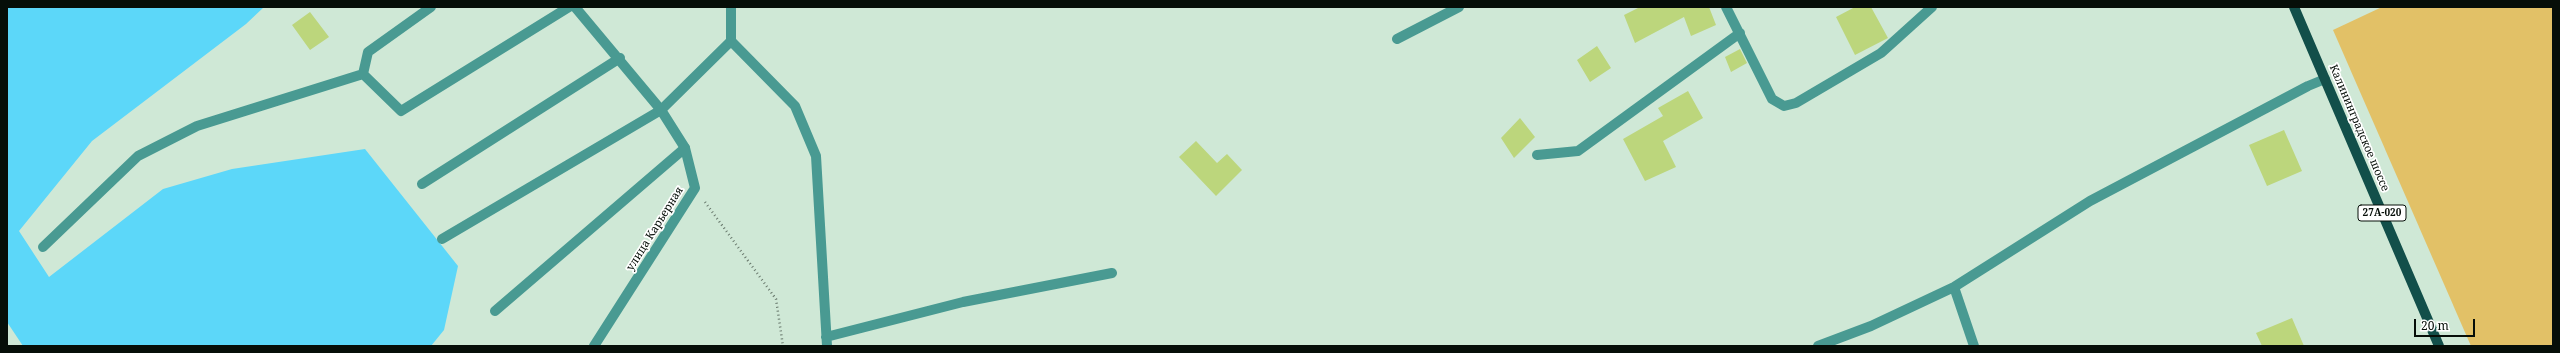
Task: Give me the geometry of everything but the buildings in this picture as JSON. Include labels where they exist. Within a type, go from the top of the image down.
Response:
[{"type":"main road","name":"Калининградское шоссе","points":[[2294,7],[2439,346]]},
{"type":"street","points":[[363,74],[368,52],[431,7]]},
{"type":"street","points":[[363,74],[401,111],[569,7]]},
{"type":"street","name":"улица Карьерная","points":[[575,7],[620,58],[661,110],[685,148],[695,188],[594,346]]},
{"type":"street","points":[[731,7],[731,42],[795,106],[816,156],[827,341],[963,302],[1112,272]]},
{"type":"street","points":[[1397,39],[1459,7]]},
{"type":"street","points":[[1726,7],[1772,99],[1784,106],[1796,103],[1881,52],[1932,7]]},
{"type":"street","points":[[1538,155],[1578,151],[1740,33]]},
{"type":"street","points":[[442,239],[661,110],[731,42]]},
{"type":"street","points":[[422,184],[620,58]]},
{"type":"street","points":[[43,247],[138,156],[197,126],[363,74]]},
{"type":"street","points":[[1818,346],[1871,326],[1954,287],[2090,201],[2308,86],[2325,79]]},
{"type":"street","points":[[495,311],[685,148]]},
{"type":"street","points":[[1954,287],[1974,346]]},
{"type":"path","points":[[695,188],[776,299],[783,346]]},
{"type":"shaded area","points":[[2382,7],[2553,7],[2553,346],[2471,346],[2333,30]]},
{"type":"water","points":[[7,7],[264,7],[246,24],[92,141],[19,231],[49,277],[163,189],[232,169],[365,149],[458,266],[444,330],[431,346],[23,346],[7,322]]}]
